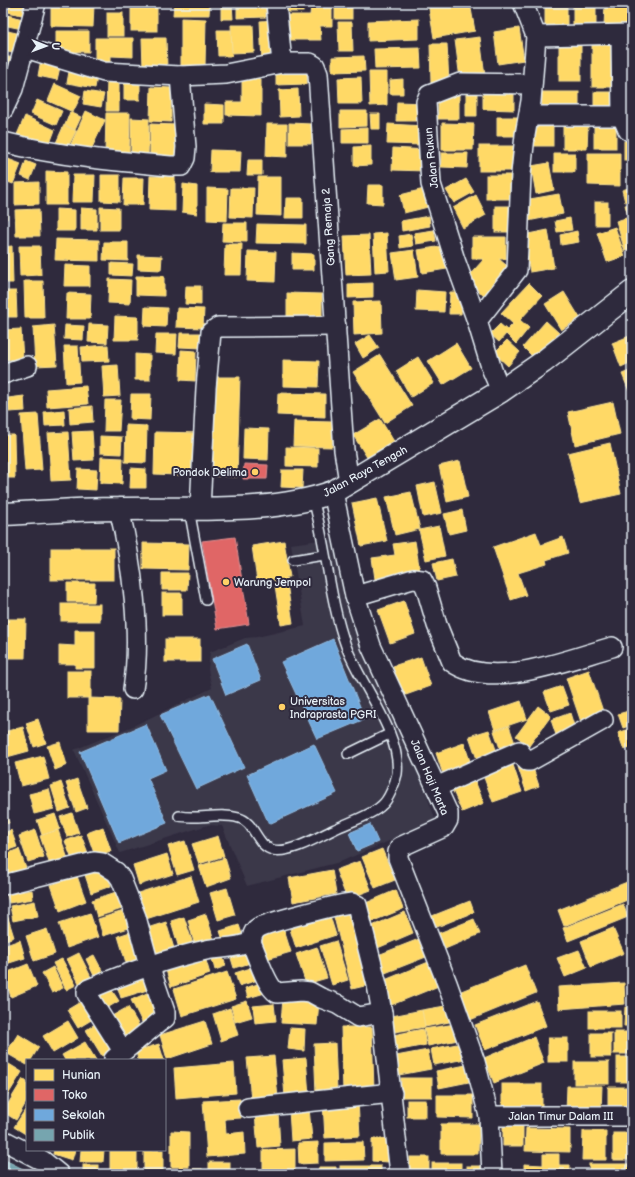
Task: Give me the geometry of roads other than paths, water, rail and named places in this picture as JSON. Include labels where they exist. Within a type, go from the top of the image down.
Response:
[{"type":"street","points":[[3,110],[13,88],[36,3]]},
{"type":"street","points":[[25,48],[104,72],[180,76],[226,74],[282,63],[276,3]]},
{"type":"street","points":[[477,321],[517,270],[521,174],[525,135],[529,116],[536,36],[524,3]]},
{"type":"street","points":[[529,116],[627,124],[626,35],[536,36]]},
{"type":"street","name":"Gang Remaja 2","points":[[282,63],[310,63],[315,66],[318,74],[344,450],[332,491]]},
{"type":"street","points":[[3,142],[31,149],[88,158],[181,166],[185,158],[186,147],[180,76]]},
{"type":"street","name":"Jalan Rukun","points":[[501,391],[492,370],[431,184],[426,102],[429,95],[460,83],[532,84]]},
{"type":"street","name":"Jalan Raya Tengah","points":[[3,514],[119,509],[195,509],[264,505],[332,491],[501,391],[543,362],[632,292]]},
{"type":"street","points":[[195,509],[211,332],[218,327],[336,326]]},
{"type":"street","points":[[3,374],[27,366]]},
{"type":"street","name":"Jalan Haji Marta","points":[[332,491],[355,596],[371,646],[448,813],[448,820],[444,827],[400,847],[398,858],[447,983],[472,1055],[489,1116],[492,1174]]},
{"type":"street","points":[[119,509],[126,539],[135,617],[137,666],[133,690]]},
{"type":"street","points":[[355,596],[413,579],[422,580],[426,588],[437,625],[452,662],[456,665],[483,673],[494,675],[519,673],[612,647]]},
{"type":"street","points":[[436,787],[519,751],[527,761],[530,761],[603,720]]},
{"type":"street","points":[[3,885],[94,862],[102,863],[116,872],[121,879],[136,917],[149,965],[166,1012],[165,1018],[118,1056],[87,991],[149,965],[207,950],[223,949],[251,942]]},
{"type":"street","points":[[382,1013],[358,1017],[337,1004],[310,992],[301,991],[277,993],[270,984],[251,942],[252,935],[258,928],[347,903],[357,905],[377,985],[382,1013],[400,1174]]},
{"type":"street","points":[[248,1108],[392,1093]]},
{"type":"street","name":"Jalan Timur Dalam III","points":[[489,1116],[632,1116]]},
{"type":"street","points":[[3,1140],[26,1149]]},
{"type":"street","points":[[33,1151],[46,1156],[59,1174]]},
{"type":"lane","points":[[179,816],[190,818],[210,816],[240,818],[252,827],[261,842],[273,850],[288,849],[382,806],[391,792],[397,775],[397,752],[346,647],[331,591],[324,555],[332,491]]},
{"type":"lane","points":[[195,509],[206,600]]},
{"type":"lane","points":[[294,560],[324,555]]},
{"type":"lane","points":[[348,754],[389,734]]},
{"type":"place","name":"Pondok Delima","points":[[255,472]]},
{"type":"place","name":"Warung Jempol","points":[[226,582]]},
{"type":"place","name":"Universitas Indraprasta PGRI","points":[[282,707]]}]
